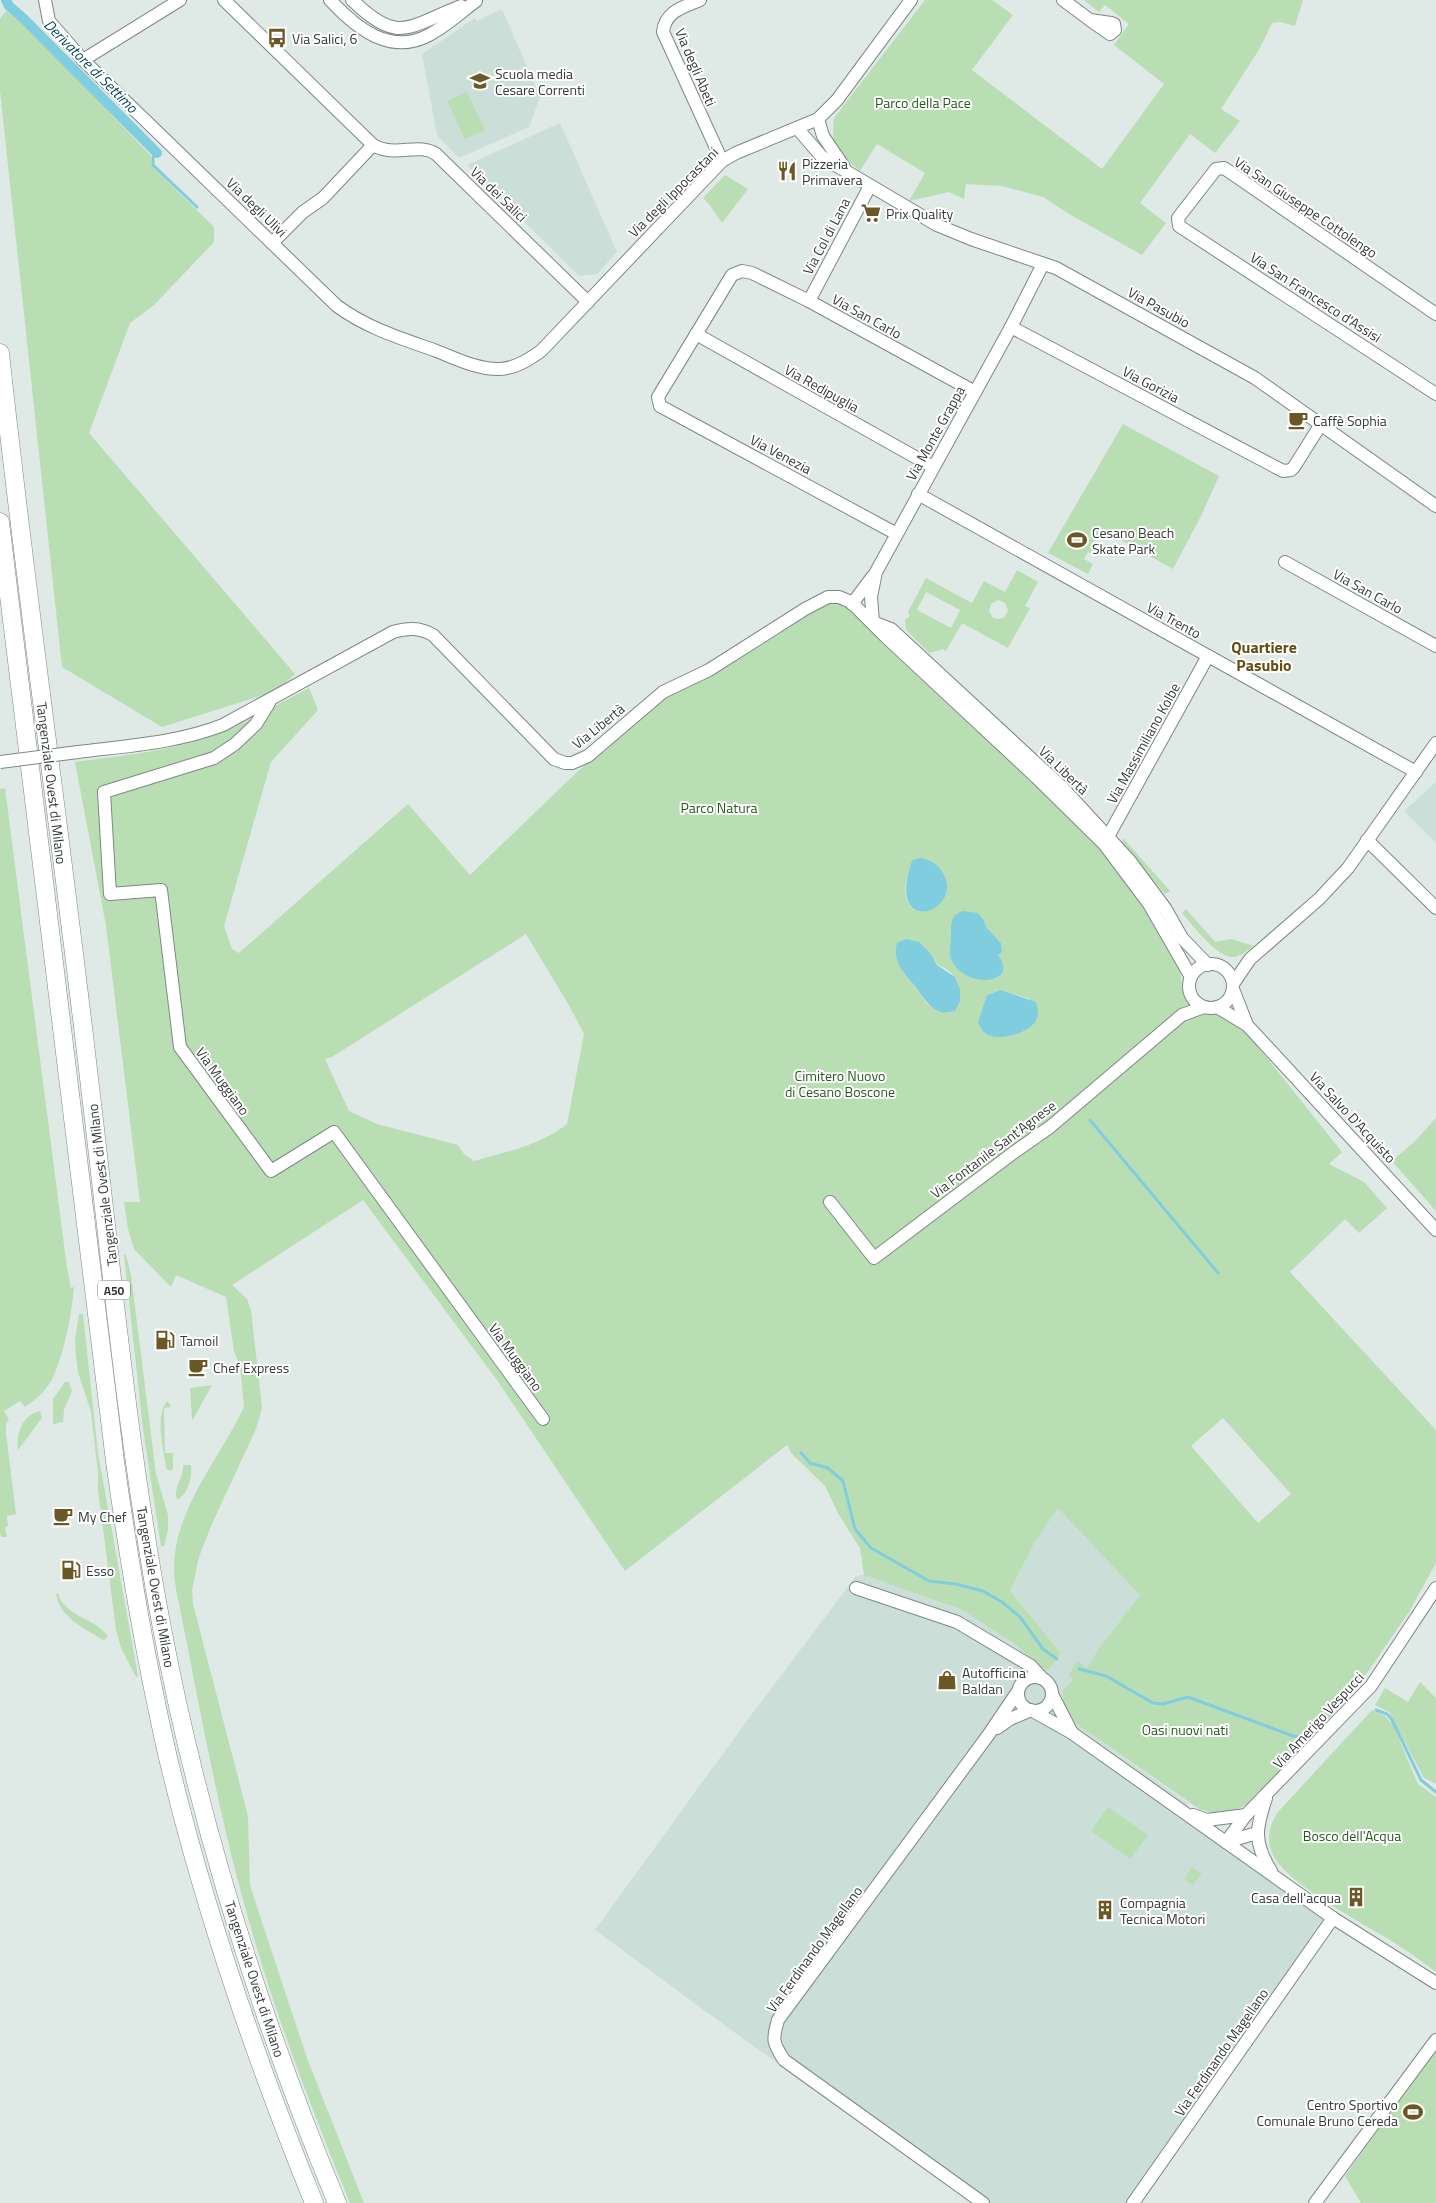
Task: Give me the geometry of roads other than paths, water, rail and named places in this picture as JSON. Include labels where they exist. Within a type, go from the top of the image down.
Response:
[{"type":"highway","name":"Tangenziale Ovest di Milano","points":[[0,353],[14,486],[89,1071],[130,1416],[161,1625],[180,1712],[219,1867],[244,1949],[297,2101],[337,2203]]},
{"type":"highway","name":"Tangenziale Ovest di Milano","points":[[0,522],[114,1452],[137,1608],[167,1753],[191,1844],[251,2038],[314,2203]]},
{"type":"street","name":"Via degli Ulivi","points":[[45,0],[49,21],[83,60],[328,298],[358,320],[466,362],[498,369]]},
{"type":"street","points":[[83,60],[180,0]]},
{"type":"street","points":[[224,0],[373,145],[323,198],[303,212],[272,243]]},
{"type":"street","points":[[330,0],[347,18],[367,33],[381,40],[400,43],[431,34],[476,0]]},
{"type":"street","points":[[352,0],[370,17],[383,25],[397,29],[414,26],[476,0]]},
{"type":"street","name":"Via degli Abeti","points":[[700,0],[672,14],[665,23],[663,32],[722,161]]},
{"type":"street","name":"Via degli Ippocastani","points":[[498,369],[517,366],[533,356],[588,302],[722,161],[818,119],[837,100],[911,0]]},
{"type":"street","points":[[1063,0],[1090,20]]},
{"type":"street","points":[[818,119],[823,136],[847,171]]},
{"type":"street","name":"Via Pasubio","points":[[797,128],[822,157],[937,225],[971,240],[1056,268],[1255,378],[1436,506]]},
{"type":"street","name":"Via dei Salici","points":[[373,145],[389,151],[426,150],[436,154],[588,302]]},
{"type":"street","name":"Via San Giuseppe Cottolengo","points":[[1179,226],[1178,218],[1216,169],[1224,168],[1436,314]]},
{"type":"street","name":"Via Col di Lana","points":[[809,301],[870,186]]},
{"type":"street","name":"Via San Francesco d'Assisi","points":[[1179,226],[1436,394]]},
{"type":"street","name":"Via Monte Grappa","points":[[873,622],[871,597],[876,572],[895,533],[933,468],[1044,264]]},
{"type":"street","name":"Via San Carlo","points":[[696,334],[732,275],[742,271],[752,273],[809,301],[975,392]]},
{"type":"street","name":"Via Gorizia","points":[[1011,327],[1276,469],[1286,471],[1294,466],[1321,424]]},
{"type":"street","name":"Via Venezia","points":[[696,334],[658,397],[660,406],[895,533]]},
{"type":"street","name":"Via Redipuglia","points":[[696,334],[933,468]]},
{"type":"street","name":"Via Trento","points":[[918,494],[1416,772]]},
{"type":"street","name":"Via San Carlo","points":[[1285,562],[1436,646]]},
{"type":"street","points":[[852,604],[876,572]]},
{"type":"street","name":"Via Libertà","points":[[307,680],[392,632],[407,628],[425,630],[441,642],[554,758],[565,764],[572,763],[588,756],[663,692],[708,670],[805,609],[828,597],[839,597],[852,604],[873,622],[891,629],[1063,788],[1106,841],[1148,904],[1192,977]]},
{"type":"street","name":"Via Massimiliano Kolbe","points":[[1106,841],[1208,656]]},
{"type":"street","name":"Via Muggiano","points":[[0,762],[156,743],[197,735],[223,725],[307,680]]},
{"type":"street","name":"Via Muggiano","points":[[270,701],[256,724],[235,744],[214,758],[104,792],[110,894],[161,890],[180,1047],[271,1171],[334,1132],[543,1419]]},
{"type":"street","points":[[1182,1014],[1204,1007],[1217,1007],[1227,1001],[1250,959],[1338,880],[1436,743]]},
{"type":"street","points":[[1367,840],[1436,908]]},
{"type":"street","name":"Via Libertà","points":[[1106,841],[1130,860],[1165,908],[1182,938],[1214,966]]},
{"type":"street","points":[[1182,1014],[1190,992],[1192,977],[1196,971],[1250,959]]},
{"type":"street","points":[[1214,966],[1229,974],[1247,1025]]},
{"type":"street","points":[[1190,992],[1197,1003],[1204,1007]]},
{"type":"street","points":[[1217,1007],[1247,1025]]},
{"type":"street","name":"Via Fontanile Sant'Agnese","points":[[830,1202],[874,1258],[1013,1152],[1029,1143],[1182,1014]]},
{"type":"street","name":"Via Salvo D'Acquisto","points":[[1247,1025],[1436,1230]]},
{"type":"street","points":[[856,1588],[957,1622],[1014,1658],[1031,1666],[1050,1684],[1052,1694],[1072,1733]]},
{"type":"street","name":"Via Amerigo Vespucci","points":[[1226,1842],[1246,1815],[1268,1795],[1371,1686],[1436,1588]]},
{"type":"street","points":[[1014,1658],[1021,1670],[1023,1705],[1072,1733],[1333,1918],[1436,1983]]},
{"type":"street","points":[[1021,1686],[1032,1677],[1042,1678]]},
{"type":"street","name":"Via Ferdinando Magellano","points":[[983,2203],[784,2060],[774,2045],[774,2035],[778,2020],[990,1734],[1021,1686]]},
{"type":"street","points":[[1031,1710],[1046,1707],[1052,1694]]},
{"type":"street","name":"Via Ferdinando Magellano","points":[[990,1734],[1010,1719],[1031,1710]]},
{"type":"street","points":[[1268,1795],[1259,1820],[1258,1846],[1263,1858],[1276,1877]]},
{"type":"street","points":[[1183,1812],[1207,1820],[1246,1815]]},
{"type":"street","points":[[1226,1842],[1257,1833]]},
{"type":"street","name":"Via Ferdinando Magellano","points":[[1133,2203],[1333,1918]]},
{"type":"street","points":[[1315,2203],[1436,2040]]},
{"type":"water","points":[[921,858],[931,861],[939,867],[947,886],[944,898],[936,907],[926,911],[916,910],[909,903],[906,887],[911,863],[913,860]]},
{"type":"water","points":[[962,911],[978,913],[984,920],[986,927],[1001,943],[1002,952],[998,955],[1003,965],[1002,973],[997,978],[988,980],[967,976],[958,969],[951,959],[952,921]]},
{"type":"water","points":[[906,939],[919,942],[930,953],[937,965],[955,977],[960,989],[960,1001],[955,1011],[943,1013],[933,1008],[902,970],[897,960],[896,949],[897,943]]},
{"type":"water","points":[[1001,990],[1036,1002],[1038,1016],[1034,1023],[1024,1031],[1010,1036],[997,1037],[986,1034],[978,1022],[987,995]]},
{"type":"waterway","name":"Derivatore di Settimo","points":[[6,0],[9,6],[157,153]]},
{"type":"waterway","points":[[157,153],[153,157],[153,165],[197,207]]},
{"type":"waterway","points":[[1090,1120],[1218,1273]]},
{"type":"waterway","points":[[801,1453],[810,1463],[828,1468],[843,1481],[855,1529],[871,1548],[929,1581],[956,1584],[983,1591],[1002,1602],[1020,1617],[1043,1649],[1057,1659]]},
{"type":"waterway","points":[[1079,1669],[1106,1676],[1153,1703],[1163,1704],[1188,1697],[1293,1736],[1313,1737]]},
{"type":"waterway","points":[[1376,1710],[1387,1714],[1392,1720],[1421,1780],[1436,1792]]},
{"type":"place","name":"Via Salici, 6","points":[[277,38]]},
{"type":"place","name":"Scuola media Cesare Correnti","points":[[480,81]]},
{"type":"place","name":"Pizzeria Primavera","points":[[787,171]]},
{"type":"place","name":"Prix Quality","points":[[871,213]]},
{"type":"place","name":"Caffè Sophia","points":[[1298,420]]},
{"type":"place","name":"Cesano Beach Skate Park","points":[[1077,540]]},
{"type":"place","name":"Tamoil","points":[[165,1340]]},
{"type":"place","name":"Chef Express","points":[[198,1367]]},
{"type":"place","name":"My Chef","points":[[63,1516]]},
{"type":"place","name":"Esso","points":[[71,1570]]},
{"type":"place","name":"Autofficina Baldan","points":[[947,1680]]},
{"type":"place","name":"Casa dell'acqua","points":[[1356,1897]]},
{"type":"place","name":"Compagnia Tecnica Motori","points":[[1105,1910]]},
{"type":"place","name":"Centro Sportivo Comunale Bruno Cereda","points":[[1413,2112]]},
{"type":"district","name":"Quartiere Pasubio","points":[[1264,656]]},
{"type":"park label","name":"Parco della Pace","points":[[923,102]]},
{"type":"park label","name":"Parco Natura","points":[[719,807]]},
{"type":"park label","name":"Cimitero Nuovo di Cesano Boscone","points":[[840,1084]]},
{"type":"park label","name":"Oasi nuovi nati","points":[[1185,1729]]},
{"type":"park label","name":"Bosco dell'Acqua","points":[[1352,1835]]}]
